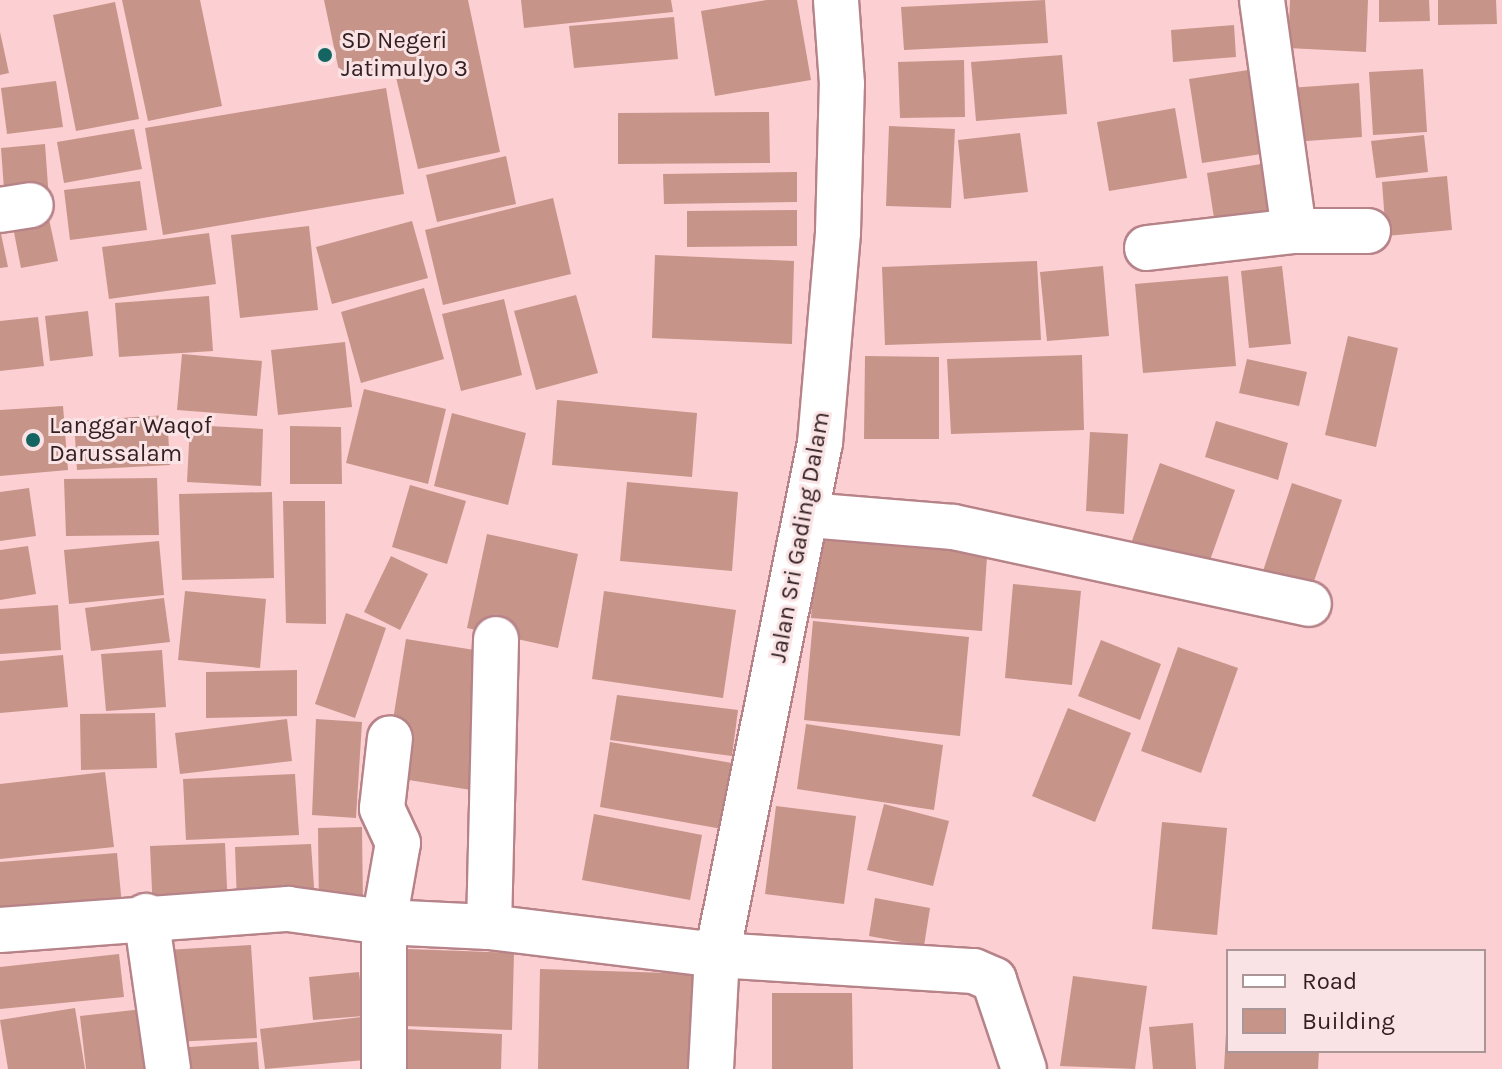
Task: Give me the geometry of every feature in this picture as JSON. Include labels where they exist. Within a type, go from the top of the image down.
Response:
[{"type":"street","name":"Jalan Sri Gading Dalam","points":[[711,1069],[717,955],[820,443],[838,232],[842,84],[836,0]]},
{"type":"street","points":[[1262,0],[1294,231]]},
{"type":"street","points":[[1147,248],[1294,231],[1368,231]]},
{"type":"street","points":[[807,515],[953,527],[1309,604]]},
{"type":"street","points":[[489,927],[496,639]]},
{"type":"street","points":[[384,1069],[384,922],[398,843],[382,808],[390,738]]},
{"type":"street","points":[[0,930],[146,916],[288,909],[384,922],[489,927],[717,955],[974,971],[994,980],[1024,1069]]},
{"type":"street","points":[[146,916],[168,1069]]},
{"type":"building","points":[[122,0],[200,0],[222,106],[148,121]]},
{"type":"building","points":[[324,0],[468,0],[500,152],[418,169],[394,69],[340,76]]},
{"type":"building","points":[[521,0],[671,0],[673,12],[524,28]]},
{"type":"building","points":[[767,0],[797,0],[811,80],[715,96],[701,11]]},
{"type":"building","points":[[1045,0],[1048,43],[904,50],[901,7]]},
{"type":"building","points":[[1290,0],[1368,0],[1366,52],[1288,48]]},
{"type":"building","points":[[1379,0],[1429,0],[1430,21],[1379,22]]},
{"type":"building","points":[[1438,0],[1496,0],[1497,24],[1438,25]]},
{"type":"building","points":[[115,2],[139,119],[76,131],[53,15]]},
{"type":"building","points":[[674,17],[678,59],[574,68],[569,26]]},
{"type":"building","points":[[1234,25],[1236,57],[1173,62],[1171,30]]},
{"type":"building","points":[[0,32],[9,73],[0,75]]},
{"type":"building","points":[[1062,55],[1067,114],[976,121],[971,62]]},
{"type":"building","points":[[964,60],[965,117],[900,118],[898,62]]},
{"type":"building","points":[[1255,69],[1268,153],[1202,163],[1189,79]]},
{"type":"building","points":[[1423,69],[1427,132],[1373,135],[1369,72]]},
{"type":"building","points":[[56,81],[63,127],[7,134],[1,88]]},
{"type":"building","points":[[1359,83],[1362,137],[1293,142],[1289,88]]},
{"type":"building","points":[[386,88],[404,194],[163,235],[145,128]]},
{"type":"building","points":[[1175,108],[1187,178],[1109,191],[1097,122]]},
{"type":"building","points":[[769,112],[770,163],[618,164],[618,113]]},
{"type":"building","points":[[889,126],[955,129],[951,208],[886,206]]},
{"type":"building","points":[[134,129],[142,169],[64,183],[57,142]]},
{"type":"building","points":[[1020,133],[1028,192],[964,199],[958,140]]},
{"type":"building","points":[[1424,135],[1428,172],[1376,178],[1371,141]]},
{"type":"building","points":[[45,144],[49,200],[5,203],[1,148]]},
{"type":"building","points":[[506,156],[516,204],[437,222],[426,175]]},
{"type":"building","points":[[1261,164],[1270,223],[1216,231],[1207,173]]},
{"type":"building","points":[[797,172],[797,202],[664,204],[663,174]]},
{"type":"building","points":[[1447,176],[1452,230],[1386,236],[1382,182]]},
{"type":"building","points":[[140,181],[147,230],[70,240],[64,190]]},
{"type":"building","points":[[553,198],[571,274],[443,305],[425,230]]},
{"type":"building","points":[[46,205],[58,261],[21,268],[10,212]]},
{"type":"building","points":[[797,210],[797,246],[687,247],[687,211]]},
{"type":"building","points":[[412,221],[428,278],[332,304],[316,247]]},
{"type":"building","points":[[309,226],[318,310],[240,318],[231,235]]},
{"type":"building","points":[[0,229],[8,267],[0,268]]},
{"type":"building","points":[[209,233],[216,284],[109,299],[102,247]]},
{"type":"building","points":[[655,255],[794,261],[792,344],[652,338]]},
{"type":"building","points":[[1037,261],[1041,340],[885,345],[882,267]]},
{"type":"building","points":[[1103,266],[1109,336],[1047,341],[1040,272]]},
{"type":"building","points":[[1282,266],[1291,344],[1249,348],[1241,271]]},
{"type":"building","points":[[1228,276],[1236,366],[1143,373],[1135,284]]},
{"type":"building","points":[[424,288],[444,359],[361,383],[341,312]]},
{"type":"building","points":[[576,295],[598,373],[536,390],[514,311]]},
{"type":"building","points":[[209,296],[213,351],[119,357],[115,303]]},
{"type":"building","points":[[504,299],[522,375],[461,391],[442,314]]},
{"type":"building","points":[[88,311],[93,356],[50,361],[45,316]]},
{"type":"building","points":[[38,317],[44,366],[0,371],[0,321]]},
{"type":"building","points":[[1348,336],[1398,348],[1376,447],[1325,435]]},
{"type":"building","points":[[345,342],[352,407],[278,415],[271,350]]},
{"type":"building","points":[[182,354],[262,361],[257,416],[177,410]]},
{"type":"building","points":[[1082,355],[1084,430],[951,434],[947,359]]},
{"type":"building","points":[[865,356],[939,357],[939,439],[864,439]]},
{"type":"building","points":[[1247,359],[1307,372],[1299,406],[1239,393]]},
{"type":"building","points":[[364,389],[446,409],[428,484],[346,463]]},
{"type":"building","points":[[557,400],[697,413],[692,477],[552,465]]},
{"type":"building","name":"Langgar Waqof Darussalam","points":[[63,406],[68,470],[0,476],[0,410]]},
{"type":"building","points":[[452,413],[526,433],[508,505],[434,486]]},
{"type":"building","points":[[167,415],[170,465],[77,470],[74,421]]},
{"type":"building","points":[[1216,421],[1288,443],[1278,480],[1205,457]]},
{"type":"building","points":[[190,425],[263,429],[261,486],[187,482]]},
{"type":"building","points":[[290,426],[341,427],[342,484],[290,484]]},
{"type":"building","points":[[1090,432],[1128,434],[1124,514],[1086,511]]},
{"type":"building","points":[[1160,463],[1235,490],[1204,577],[1129,549]]},
{"type":"building","points":[[157,478],[159,535],[66,536],[64,479]]},
{"type":"building","points":[[627,482],[738,492],[732,571],[620,561]]},
{"type":"building","points":[[1292,483],[1342,500],[1312,587],[1263,571]]},
{"type":"building","points":[[410,485],[466,501],[447,564],[392,547]]},
{"type":"building","points":[[29,488],[36,536],[0,541],[0,492]]},
{"type":"building","points":[[272,492],[274,578],[182,580],[179,494]]},
{"type":"building","points":[[283,501],[325,501],[326,624],[286,623]]},
{"type":"building","points":[[816,529],[988,542],[982,631],[811,618]]},
{"type":"building","points":[[487,534],[578,554],[558,648],[467,628]]},
{"type":"building","points":[[159,541],[164,595],[69,604],[64,550]]},
{"type":"building","points":[[28,546],[36,594],[0,600],[0,550]]},
{"type":"building","points":[[391,556],[428,574],[400,630],[364,612]]},
{"type":"building","points":[[1013,584],[1081,591],[1072,685],[1005,678]]},
{"type":"building","points":[[185,591],[266,599],[260,668],[178,660]]},
{"type":"building","points":[[604,591],[736,610],[723,698],[592,679]]},
{"type":"building","points":[[164,598],[170,642],[91,651],[85,608]]},
{"type":"building","points":[[58,605],[61,650],[0,654],[0,609]]},
{"type":"building","points":[[346,613],[386,628],[355,718],[315,704]]},
{"type":"building","points":[[813,621],[969,637],[960,736],[804,720]]},
{"type":"building","points":[[406,639],[493,653],[471,790],[384,776]]},
{"type":"building","points":[[1101,640],[1161,664],[1140,720],[1078,696]]},
{"type":"building","points":[[1178,647],[1238,668],[1201,773],[1141,751]]},
{"type":"building","points":[[162,650],[166,707],[106,711],[101,654]]},
{"type":"building","points":[[63,655],[68,707],[0,713],[0,661]]},
{"type":"building","points":[[297,670],[297,716],[206,718],[206,672]]},
{"type":"building","points":[[617,695],[738,710],[732,756],[610,740]]},
{"type":"building","points":[[1068,708],[1131,733],[1095,822],[1032,796]]},
{"type":"building","points":[[155,713],[157,768],[81,770],[80,714]]},
{"type":"building","points":[[287,719],[292,761],[180,774],[175,733]]},
{"type":"building","points":[[316,719],[362,722],[356,818],[312,815]]},
{"type":"building","points":[[806,724],[943,745],[934,810],[797,789]]},
{"type":"building","points":[[610,742],[732,763],[722,829],[600,807]]},
{"type":"building","points":[[105,772],[114,847],[0,859],[0,784]]},
{"type":"building","points":[[295,774],[299,835],[186,840],[183,779]]},
{"type":"building","points":[[884,804],[949,821],[933,886],[867,870]]},
{"type":"building","points":[[776,806],[856,816],[844,904],[765,894]]},
{"type":"building","points":[[594,814],[702,835],[690,900],[582,880]]},
{"type":"building","points":[[1162,822],[1227,828],[1217,935],[1152,929]]},
{"type":"building","points":[[362,827],[363,911],[319,910],[318,828]]},
{"type":"building","points":[[225,843],[228,910],[153,913],[150,846]]},
{"type":"building","points":[[311,844],[315,901],[237,903],[235,847]]},
{"type":"building","points":[[117,853],[123,916],[0,925],[0,862]]},
{"type":"building","points":[[875,898],[930,908],[924,946],[869,936]]},
{"type":"building","points":[[251,945],[257,1038],[172,1042],[166,950]]},
{"type":"building","points":[[407,949],[514,953],[512,1030],[405,1026]]},
{"type":"building","points":[[119,954],[124,997],[0,1009],[0,967]]},
{"type":"building","points":[[540,969],[702,974],[699,1069],[538,1069]]},
{"type":"building","points":[[359,972],[364,1016],[313,1020],[309,977]]},
{"type":"building","points":[[1073,976],[1147,986],[1135,1069],[1060,1066]]},
{"type":"building","points":[[772,993],[852,993],[853,1069],[772,1069]]},
{"type":"building","points":[[75,1008],[85,1069],[8,1069],[0,1020]]},
{"type":"building","points":[[143,1009],[149,1069],[86,1069],[80,1016]]},
{"type":"building","points":[[370,1016],[376,1059],[265,1069],[260,1029]]},
{"type":"building","points":[[1193,1023],[1196,1069],[1153,1069],[1149,1027]]},
{"type":"building","points":[[404,1029],[502,1034],[501,1069],[403,1069]]},
{"type":"building","points":[[1226,1033],[1226,1053],[1319,1053],[1318,1069],[1224,1069]]},
{"type":"building","points":[[257,1042],[259,1069],[178,1069],[177,1048]]},
{"type":"place","name":"SD Negeri Jatimulyo 3","points":[[325,55]]},
{"type":"place","name":"Langgar Waqof Darussalam","points":[[33,440]]}]
